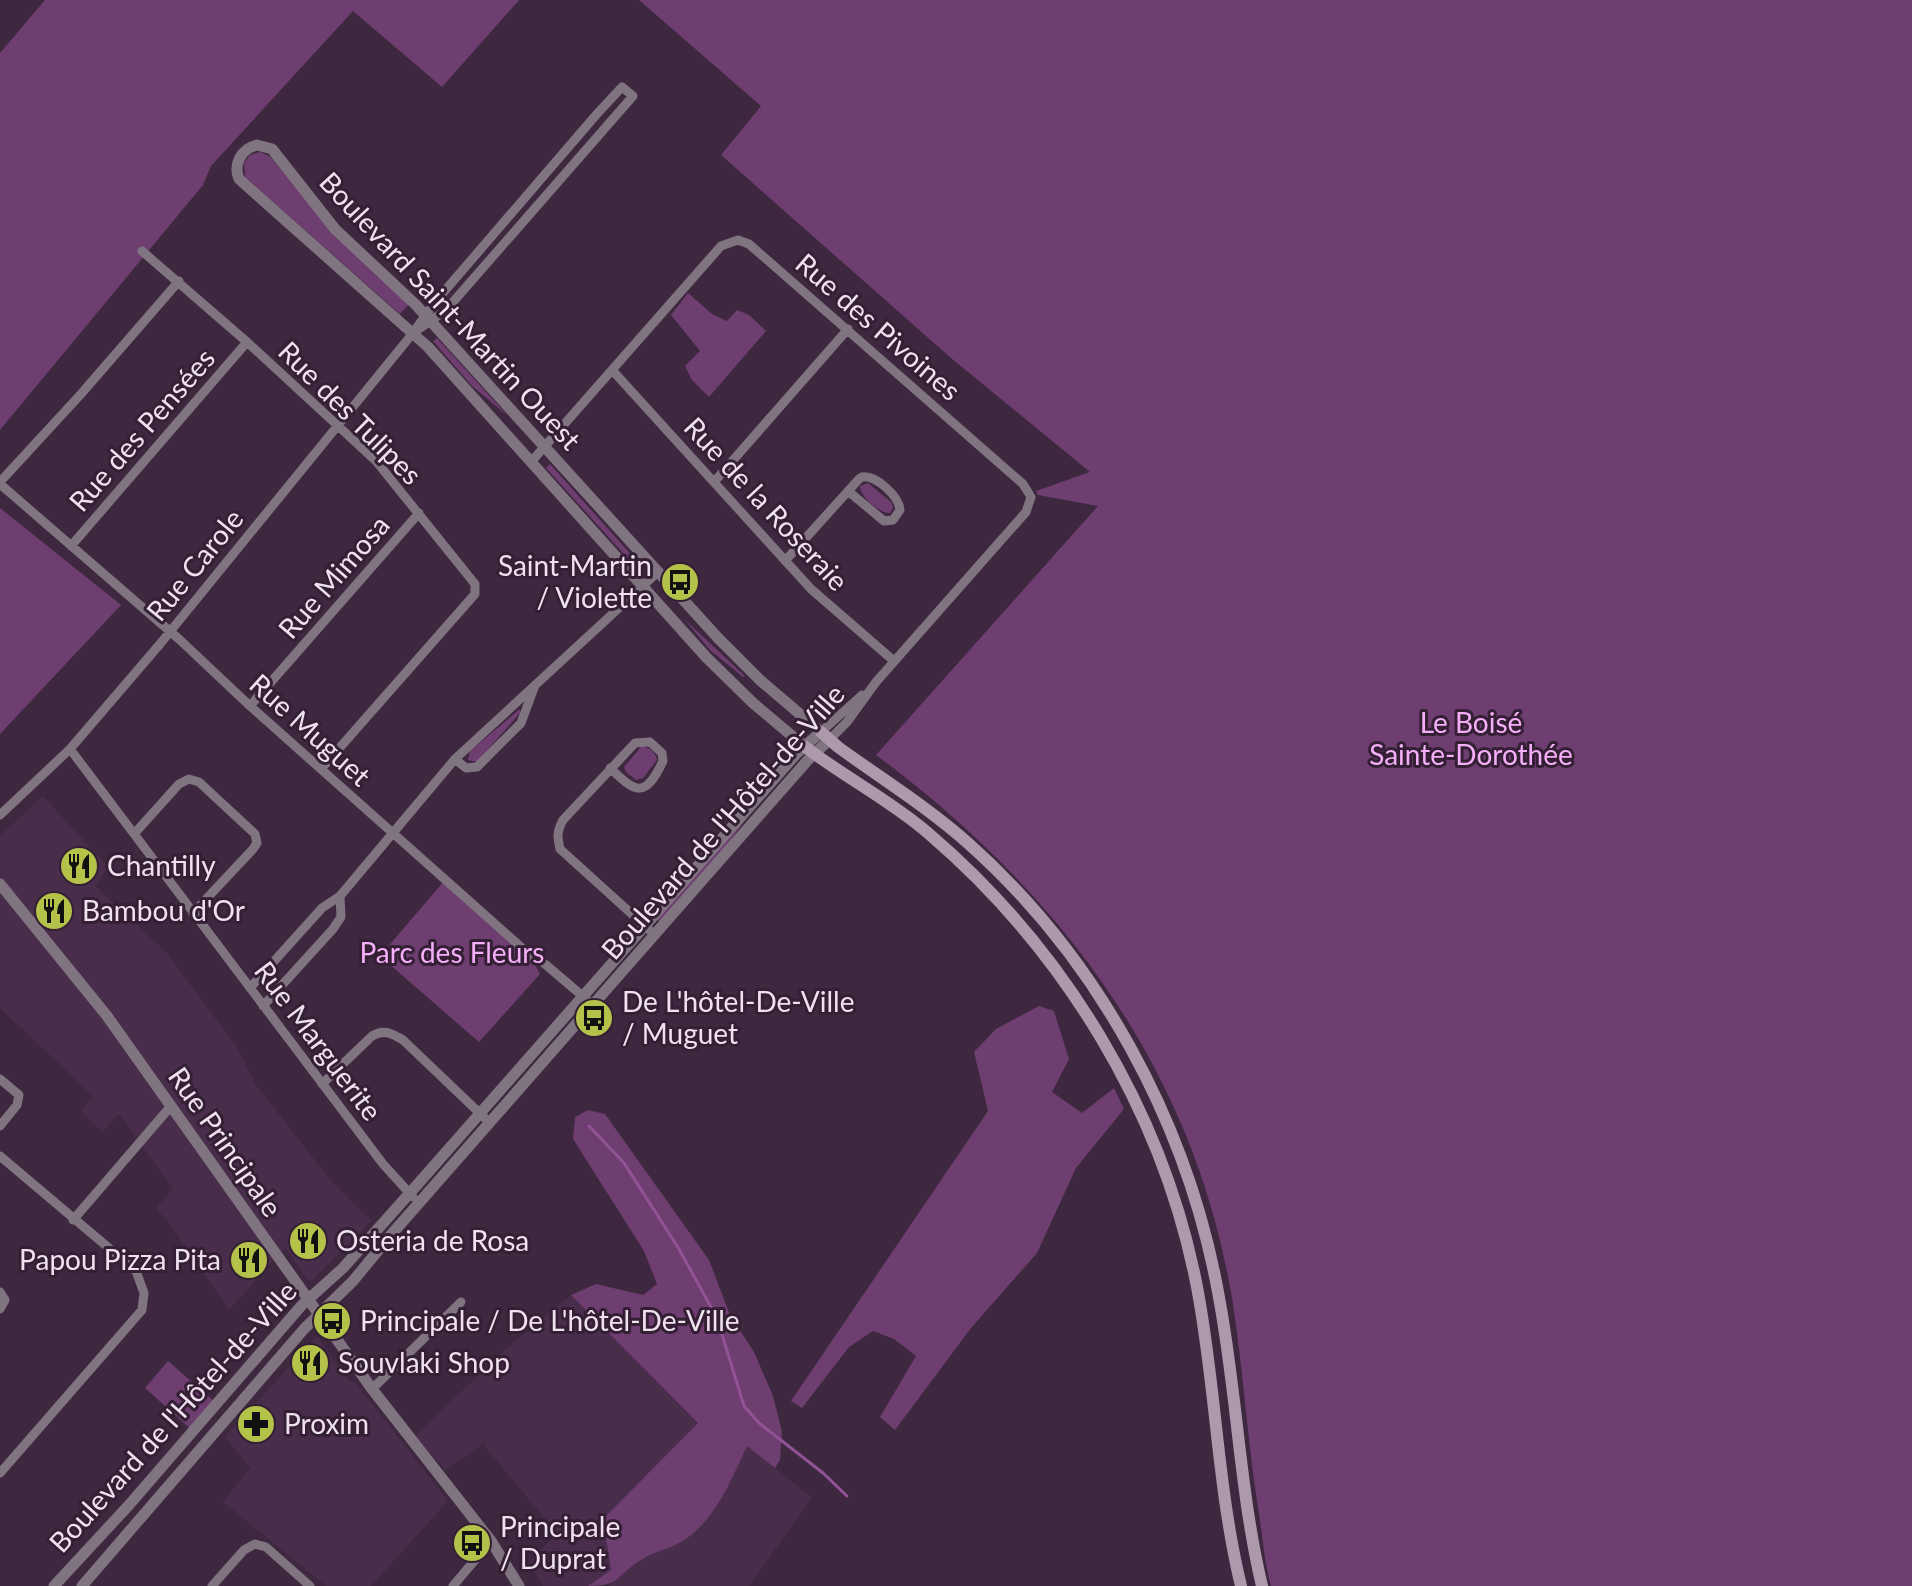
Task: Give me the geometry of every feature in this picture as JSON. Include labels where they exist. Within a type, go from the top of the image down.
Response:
[{"type":"main road","name":"Boulevard Saint-Martin Ouest","points":[[825,736],[951,829],[1015,890],[1049,927],[1089,982],[1142,1069],[1181,1156],[1210,1253],[1224,1326],[1246,1507],[1262,1586]]},
{"type":"main road","name":"Boulevard Saint-Martin Ouest","points":[[809,750],[921,827],[998,901],[1065,983],[1097,1030],[1123,1077],[1159,1157],[1192,1262],[1205,1337],[1224,1501],[1241,1586]]},
{"type":"street","points":[[622,87],[633,96],[446,310],[428,318],[622,87]]},
{"type":"street","name":"Boulevard Saint-Martin Ouest","points":[[809,750],[719,671],[413,333],[239,179],[237,167],[243,153],[254,145],[272,149],[335,229],[428,318],[737,658],[825,736]]},
{"type":"street","name":"Rue des Pivoines","points":[[531,462],[718,249],[734,240],[749,244],[1023,484],[1031,497],[1026,512],[876,682]]},
{"type":"street","name":"Rue des Tulipes","points":[[142,251],[247,342],[376,461],[475,584],[475,594],[321,769]]},
{"type":"street","points":[[0,483],[179,281]]},
{"type":"street","name":"Rue Carole","points":[[0,815],[70,749],[428,318]]},
{"type":"street","points":[[714,482],[848,329]]},
{"type":"street","name":"Rue des Pensées","points":[[71,546],[247,342]]},
{"type":"street","name":"Rue de la Roseraie","points":[[613,371],[785,561],[846,621],[894,661]]},
{"type":"street","points":[[785,561],[848,491],[862,477],[871,477],[897,499],[900,510],[893,520],[884,521],[848,491]]},
{"type":"street","name":"Rue Muguet","points":[[0,483],[530,955],[593,1005]]},
{"type":"street","name":"Rue Mimosa","points":[[250,706],[419,513]]},
{"type":"street","points":[[250,988],[322,908],[340,896],[455,759],[658,572]]},
{"type":"street","name":"Boulevard de l'Hôtel-de-Ville","points":[[54,1586],[308,1300],[343,1268],[645,926],[809,750],[847,722],[876,682]]},
{"type":"street","points":[[455,759],[466,768],[477,767],[521,723],[534,687]]},
{"type":"street","points":[[610,768],[632,788],[638,789],[644,787],[663,761],[662,753],[650,742],[642,740],[635,743],[610,768],[563,820],[557,831],[560,849],[655,935]]},
{"type":"street","name":"Rue Marguerite","points":[[70,749],[322,1084],[419,1203]]},
{"type":"street","name":"Boulevard de l'Hôtel-de-Ville","points":[[82,1586],[318,1314],[353,1281],[655,935],[809,750]]},
{"type":"street","points":[[134,834],[179,784],[189,779],[199,782],[255,834],[257,843],[253,849],[193,913]]},
{"type":"street","name":"Rue Principale","points":[[1,888],[107,1016],[372,1389],[491,1541],[519,1586]]},
{"type":"street","points":[[263,1006],[333,929],[341,917],[340,896]]},
{"type":"street","points":[[322,1084],[372,1036],[380,1031],[390,1033],[403,1040],[490,1123]]},
{"type":"street","points":[[0,1079],[19,1095],[17,1105],[0,1126]]},
{"type":"street","points":[[73,1220],[171,1106]]},
{"type":"street","points":[[0,1156],[136,1271],[144,1293],[142,1310],[0,1473]]},
{"type":"street","points":[[0,1292],[5,1300],[0,1309]]},
{"type":"street","points":[[372,1389],[461,1302]]},
{"type":"street","points":[[249,1366],[262,1378]]},
{"type":"street","points":[[228,1392],[241,1404]]},
{"type":"street","points":[[453,1586],[491,1541]]},
{"type":"street","points":[[212,1586],[244,1550],[255,1544],[266,1547],[310,1586]]},
{"type":"shaded area","points":[[43,796],[108,867],[95,886],[166,952],[238,1049],[256,1085],[329,1178],[371,1221],[313,1280],[307,1279],[285,1248],[229,1310],[156,1208],[173,1189],[119,1114],[102,1132],[81,1111],[93,1096],[0,1008],[0,836]]},
{"type":"shaded area","points":[[571,1295],[698,1423],[603,1519],[611,1570],[588,1586],[543,1586],[529,1563],[557,1533],[483,1444],[445,1470],[415,1436],[506,1349]]},
{"type":"shaded area","points":[[317,1336],[342,1372],[350,1382],[354,1381],[448,1501],[371,1586],[326,1586],[223,1502],[250,1468],[225,1437]]},
{"type":"shaded area","points":[[747,1445],[812,1498],[749,1586],[609,1586],[641,1559],[682,1542],[703,1523],[730,1482]]},
{"type":"green space","points":[[45,0],[519,0],[442,87],[353,11],[211,166],[203,185],[0,430],[0,53]]},
{"type":"green space","name":"Le Boisé Sainte-Dorothée","points":[[639,0],[1912,0],[1912,1586],[1271,1586],[1256,1493],[1233,1304],[1215,1219],[1188,1140],[1153,1065],[1110,994],[1061,928],[1005,866],[943,809],[876,755],[1098,506],[1038,495],[1036,491],[1090,472],[951,358],[721,155],[761,106]]},
{"type":"green space","points":[[260,152],[271,157],[335,236],[409,304],[400,314],[245,177],[244,163],[250,155]]},
{"type":"green space","points":[[688,293],[712,314],[727,321],[737,310],[749,315],[766,331],[709,397],[692,380],[685,366],[700,351],[671,315]]},
{"type":"green space","points":[[437,338],[508,416],[472,386],[433,341]]},
{"type":"green space","points":[[550,464],[644,569],[640,572],[546,468]]},
{"type":"green space","points":[[868,483],[892,503],[890,513],[876,507],[863,495],[860,486]]},
{"type":"green space","points":[[0,508],[121,605],[0,734]]},
{"type":"green space","points":[[684,619],[745,676],[710,650]]},
{"type":"green space","points":[[520,709],[520,713],[477,762],[468,760],[470,751]]},
{"type":"green space","points":[[641,747],[651,750],[657,760],[643,778],[636,780],[624,767]]},
{"type":"green space","points":[[750,813],[720,855],[661,923],[656,919]]},
{"type":"green space","name":"Parc des Fleurs","points":[[445,880],[530,955],[540,974],[479,1042],[380,956]]},
{"type":"green space","points":[[1039,1006],[1054,1011],[1069,1059],[1052,1092],[1082,1113],[1114,1088],[1124,1109],[1076,1168],[1037,1253],[971,1328],[895,1430],[880,1417],[916,1356],[894,1339],[873,1331],[849,1347],[802,1408],[791,1401],[988,1111],[974,1052],[996,1029]]},
{"type":"green space","points":[[588,1110],[605,1114],[709,1260],[730,1315],[754,1352],[773,1396],[782,1432],[780,1460],[775,1468],[747,1446],[721,1499],[693,1534],[641,1560],[613,1582],[588,1586],[611,1570],[603,1519],[698,1423],[571,1295],[596,1284],[643,1295],[657,1284],[644,1251],[573,1139],[575,1117]]},
{"type":"green space","points":[[168,1361],[217,1404],[193,1431],[145,1388]]},
{"type":"waterway","points":[[589,1126],[624,1163],[679,1249],[717,1318],[744,1406],[759,1423],[847,1496]]},
{"type":"place","name":"Saint-Martin / Violette","points":[[680,582]]},
{"type":"place","name":"Chantilly","points":[[79,866]]},
{"type":"place","name":"Bambou d'Or","points":[[54,911]]},
{"type":"place","name":"De L'hôtel-De-Ville / Muguet","points":[[594,1018]]},
{"type":"place","name":"Osteria de Rosa","points":[[308,1241]]},
{"type":"place","name":"Papou Pizza Pita","points":[[249,1260]]},
{"type":"place","name":"Principale / De L'hôtel-De-Ville","points":[[332,1321]]},
{"type":"place","name":"Souvlaki Shop","points":[[310,1363]]},
{"type":"place","name":"Proxim","points":[[256,1424]]},
{"type":"place","name":"Principale / Duprat","points":[[472,1543]]}]
